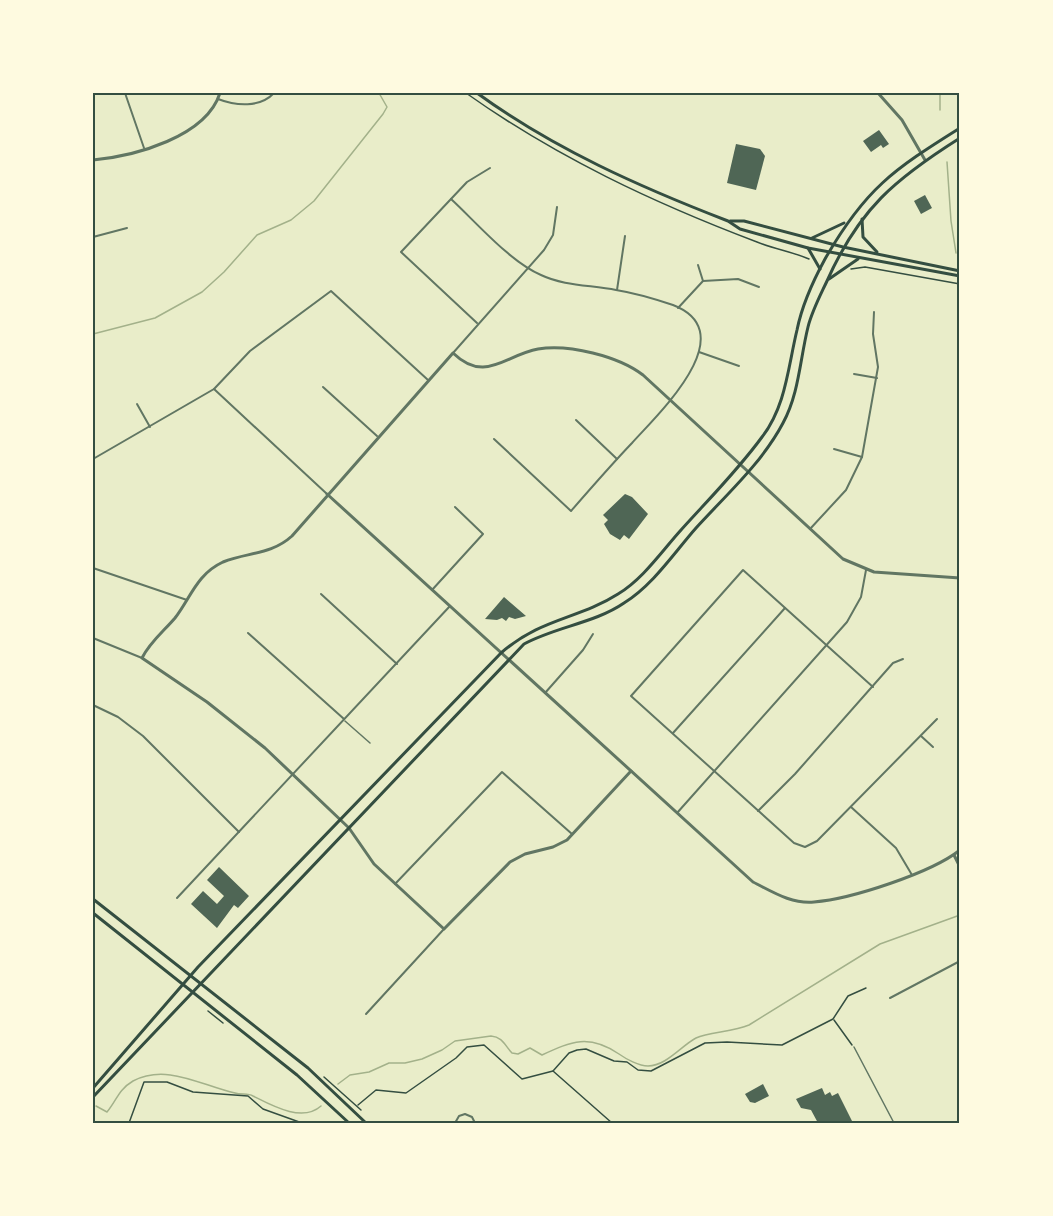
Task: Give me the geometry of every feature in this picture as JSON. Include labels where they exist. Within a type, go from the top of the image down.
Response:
[{"type":"main road","points":[[477,93],[527,126],[599,167],[728,221],[740,229],[839,255],[960,276]]},
{"type":"main road","points":[[93,1088],[190,976],[501,653],[516,639],[541,625],[611,598],[627,588],[740,464],[763,437],[778,409],[800,317],[820,268],[846,222],[876,187],[921,152],[960,128]]},
{"type":"main road","points":[[93,1097],[524,644],[542,634],[626,602],[648,582],[776,435],[788,414],[796,387],[808,325],[839,255],[861,218],[882,195],[925,159],[960,138]]},
{"type":"main road","points":[[861,218],[863,237],[878,254]]},
{"type":"main road","points":[[728,221],[744,222],[843,247],[960,271]]},
{"type":"main road","points":[[811,239],[846,222]]},
{"type":"main road","points":[[808,248],[820,268]]},
{"type":"main road","points":[[827,280],[860,258]]},
{"type":"main road","points":[[93,899],[308,1068],[365,1123]]},
{"type":"main road","points":[[93,913],[297,1075],[349,1123]]},
{"type":"street","points":[[125,93],[144,148]]},
{"type":"street","points":[[93,160],[144,148],[189,131],[203,120],[219,99],[220,93]]},
{"type":"street","points":[[219,99],[249,104],[265,101],[274,93]]},
{"type":"street","points":[[878,93],[902,120],[925,159]]},
{"type":"street","points":[[477,323],[401,252],[467,182],[490,168]]},
{"type":"street","points":[[451,199],[528,268],[554,280],[617,290],[678,308],[695,323],[700,338],[699,352],[688,378],[571,511],[494,439]]},
{"type":"street","points":[[142,658],[187,600],[195,584],[216,566],[240,557],[262,554],[285,543],[377,436],[528,268],[553,235],[558,207]]},
{"type":"street","points":[[93,237],[127,228]]},
{"type":"street","points":[[617,290],[625,236]]},
{"type":"street","points":[[698,266],[703,281]]},
{"type":"street","points":[[678,308],[703,281],[738,279],[759,287]]},
{"type":"street","points":[[93,459],[214,389],[250,351],[331,291],[429,380]]},
{"type":"street","points":[[810,529],[846,490],[862,457],[877,378],[874,312]]},
{"type":"street","points":[[453,353],[469,364],[482,368],[500,365],[530,351],[544,349],[608,356],[635,369],[843,559],[866,570],[959,578],[960,569]]},
{"type":"street","points":[[699,352],[739,366]]},
{"type":"street","points":[[854,374],[877,378]]},
{"type":"street","points":[[323,387],[377,436]]},
{"type":"street","points":[[214,389],[753,882],[779,897],[813,902],[867,890],[912,875],[960,850]]},
{"type":"street","points":[[137,404],[150,427]]},
{"type":"street","points":[[576,420],[617,459]]},
{"type":"street","points":[[834,449],[862,457]]},
{"type":"street","points":[[432,590],[483,534],[455,507]]},
{"type":"street","points":[[93,568],[187,600]]},
{"type":"street","points":[[873,687],[743,570],[631,696],[794,843],[805,847],[817,841],[937,719]]},
{"type":"street","points":[[677,813],[856,610],[866,570]]},
{"type":"street","points":[[321,594],[397,664]]},
{"type":"street","points":[[177,898],[450,606]]},
{"type":"street","points":[[673,733],[785,608]]},
{"type":"street","points":[[248,633],[345,720]]},
{"type":"street","points":[[545,693],[583,650],[593,634]]},
{"type":"street","points":[[93,638],[142,658],[240,726],[342,820],[369,858],[444,929]]},
{"type":"street","points":[[758,810],[795,774],[893,663],[903,659]]},
{"type":"street","points":[[93,705],[118,717],[143,736],[240,832]]},
{"type":"street","points":[[921,736],[933,747]]},
{"type":"street","points":[[366,1014],[444,929],[510,862],[553,847],[572,834],[631,771]]},
{"type":"street","points":[[395,884],[502,772],[572,834]]},
{"type":"street","points":[[851,807],[896,848],[912,875]]},
{"type":"street","points":[[954,855],[960,867]]},
{"type":"street","points":[[890,998],[960,961]]},
{"type":"street","points":[[455,1123],[458,1117],[465,1114],[472,1117],[475,1123]]},
{"type":"street","points":[[513,1123],[519,1123]]},
{"type":"lane","points":[[345,720],[370,744]]},
{"type":"lane","points":[[854,1047],[894,1123]]},
{"type":"path","points":[[846,271],[865,267],[960,284]]},
{"type":"path","points":[[358,1105],[376,1090],[406,1093],[456,1058],[467,1047],[484,1045],[522,1079],[553,1071],[569,1053],[586,1049],[615,1061],[627,1062],[638,1070],[651,1071],[705,1043],[736,1042],[782,1045],[833,1019],[848,996],[866,988]]},
{"type":"path","points":[[833,1019],[854,1047]]},
{"type":"path","points":[[553,1071],[612,1123]]},
{"type":"path","points":[[129,1123],[140,1090],[144,1082],[149,1080],[167,1082],[193,1092],[248,1096],[263,1109],[302,1123]]},
{"type":"building","points":[[879,130],[889,144],[883,148],[881,145],[871,152],[863,141]]},
{"type":"building","points":[[736,144],[760,149],[765,156],[756,190],[727,183]]},
{"type":"building","points":[[925,195],[932,208],[921,214],[914,201]]},
{"type":"building","points":[[625,494],[632,497],[648,514],[629,539],[624,535],[620,540],[610,534],[604,524],[608,520],[603,515]]},
{"type":"building","points":[[504,597],[526,616],[515,619],[509,617],[506,621],[502,618],[485,619]]},
{"type":"building","points":[[219,867],[249,896],[238,908],[234,905],[217,928],[191,904],[203,891],[217,904],[224,896],[207,880]]},
{"type":"building","points":[[763,1084],[769,1096],[755,1103],[750,1102],[745,1094]]},
{"type":"building","points":[[822,1088],[825,1095],[830,1092],[832,1096],[838,1093],[853,1123],[818,1123],[811,1110],[801,1108],[796,1099]]},
{"type":"waterway","points":[[93,334],[155,318],[202,292],[224,272],[257,235],[291,220],[314,201],[383,114],[387,107],[379,93]]},
{"type":"waterway","points":[[940,93],[940,110]]},
{"type":"waterway","points":[[947,162],[951,221],[956,253]]},
{"type":"waterway","points":[[959,291],[960,314]]},
{"type":"waterway","points":[[338,1084],[350,1075],[369,1072],[389,1063],[405,1063],[422,1059],[455,1041],[491,1036],[501,1040],[512,1053],[518,1054],[530,1048],[542,1055],[572,1043],[589,1042],[608,1048],[637,1064],[655,1065],[696,1038],[749,1025],[880,944],[960,915]]},
{"type":"waterway","points":[[96,1106],[107,1112],[128,1084],[146,1076],[159,1074],[184,1078],[237,1094],[251,1095],[277,1108],[296,1113],[313,1111],[321,1106]]}]
